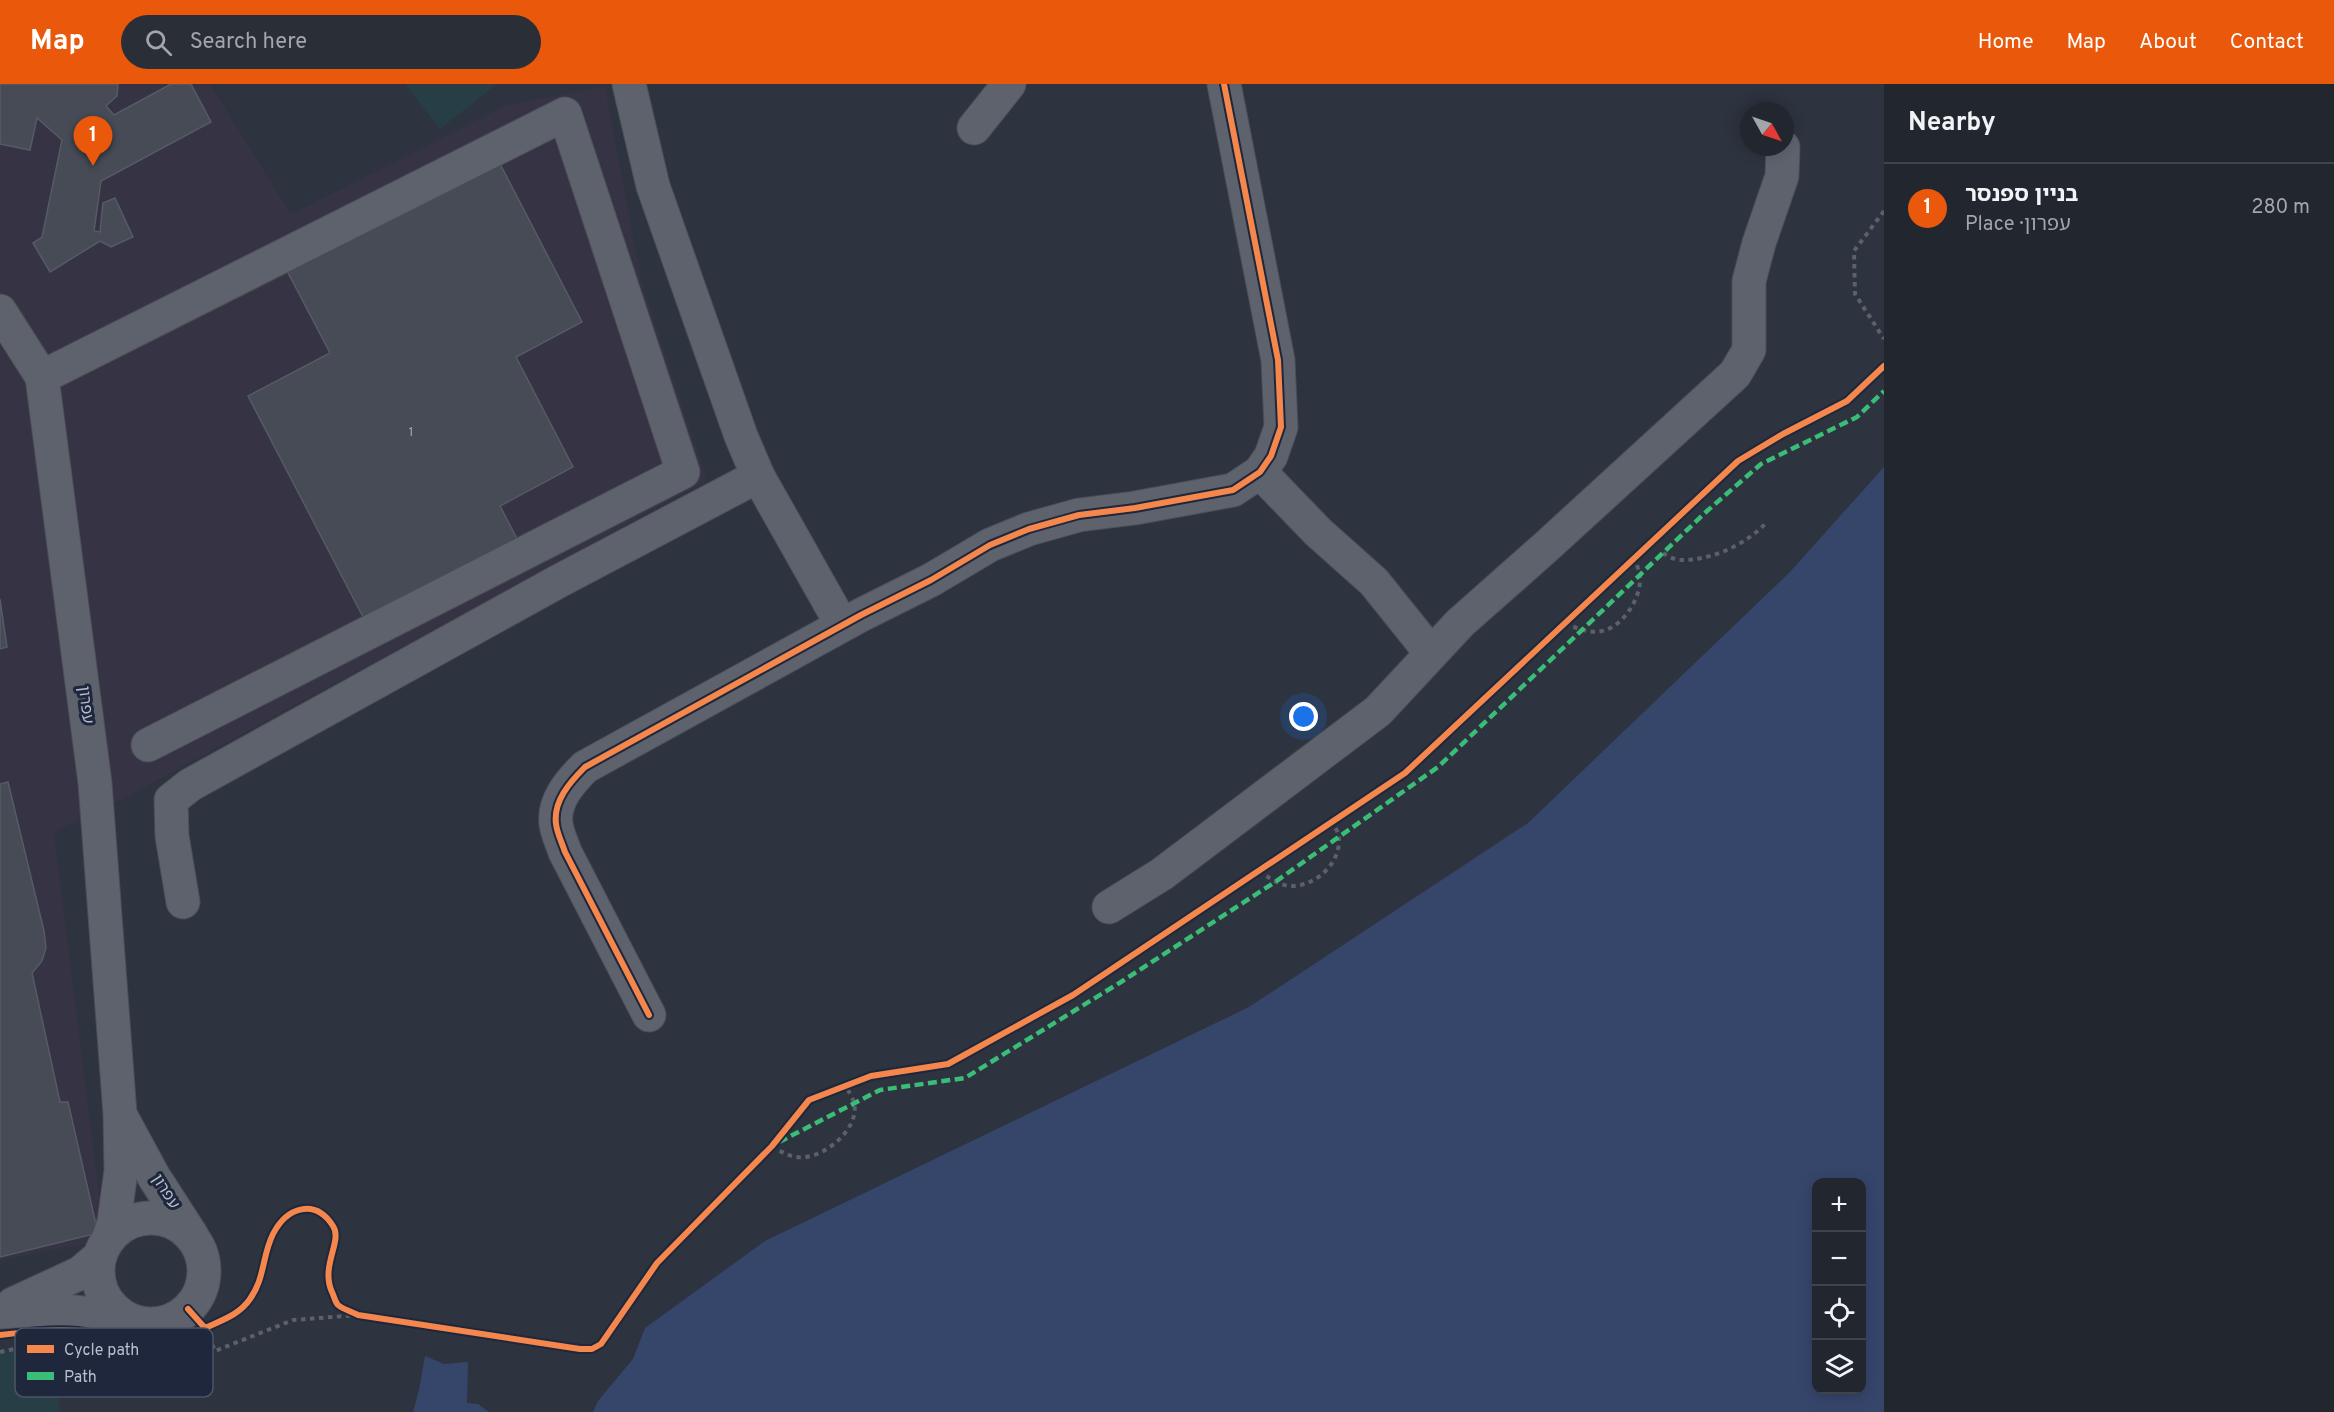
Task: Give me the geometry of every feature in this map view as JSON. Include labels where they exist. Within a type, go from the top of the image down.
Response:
[{"type":"street","points":[[629,84],[652,186],[741,436],[758,476],[842,626]]},
{"type":"street","points":[[974,128],[1009,84]]},
{"type":"street","points":[[649,1015],[565,852],[556,825],[557,807],[569,783],[585,766],[931,580],[990,545],[1029,529],[1079,515],[1135,508],[1233,490],[1260,472],[1271,456],[1281,427],[1278,360],[1224,84]]},
{"type":"street","points":[[42,377],[565,114],[683,472],[148,745]]},
{"type":"street","points":[[1109,907],[1162,874],[1378,711],[1460,623],[1735,374],[1749,350],[1749,281],[1759,243],[1782,176],[1783,156]]},
{"type":"street","name":"עפרון","points":[[0,311],[42,377],[95,783],[120,1114],[121,1171],[114,1222],[104,1248]]},
{"type":"street","points":[[1260,472],[1318,532],[1374,582],[1431,653]]},
{"type":"street","points":[[183,902],[172,836],[171,800],[190,785],[549,587],[758,476]]},
{"type":"street","name":"עפרון","points":[[120,1114],[154,1177],[194,1239]]},
{"type":"street","points":[[151,1218],[167,1220],[181,1227],[194,1239],[201,1253],[203,1285],[186,1312],[172,1320],[157,1324],[49,1309],[0,1311],[80,1273],[120,1229],[134,1221],[151,1218]]},
{"type":"street","points":[[104,1248],[98,1274],[102,1291],[111,1307],[125,1318]]},
{"type":"path","points":[[1884,211],[1854,250],[1855,294],[1884,339]]},
{"type":"path","points":[[1663,553],[1678,560],[1702,557],[1729,549],[1765,524]]},
{"type":"path","points":[[1626,566],[1643,549]]},
{"type":"path","points":[[1565,623],[1582,630],[1602,631],[1616,624],[1631,608],[1639,587],[1640,575],[1634,557]]},
{"type":"path","points":[[1557,631],[1574,615]]},
{"type":"path","points":[[1323,828],[1341,815]]},
{"type":"path","points":[[1258,871],[1275,882],[1293,887],[1316,879],[1332,865],[1338,849],[1339,837],[1332,822]]},
{"type":"path","points":[[1249,877],[1268,864]]},
{"type":"path","points":[[837,1089],[854,1082]]},
{"type":"path","points":[[779,1137],[772,1146],[789,1156],[807,1157],[828,1148],[843,1137],[853,1115],[854,1103],[846,1086]]},
{"type":"path","points":[[213,1346],[215,1351],[293,1320],[358,1315]]},
{"type":"shaded area","points":[[0,84],[210,84],[291,214],[507,105],[605,86],[641,279],[707,481],[110,806],[54,832],[103,1225],[98,1242],[0,1260]]},
{"type":"shaded area","points":[[405,84],[497,84],[440,129]]},
{"type":"shaded area","points":[[0,1351],[15,1351],[15,1397],[59,1397],[60,1412],[0,1412]]},
{"type":"water","points":[[1884,467],[1884,1412],[593,1412],[598,1401],[633,1359],[645,1328],[765,1241],[1249,1007],[1528,823],[1789,573]]},
{"type":"water","points":[[425,1356],[444,1364],[468,1362],[467,1403],[478,1404],[489,1412],[413,1412]]},
{"type":"building","points":[[0,84],[118,84],[117,96],[106,106],[114,115],[171,84],[191,84],[211,122],[101,181],[94,231],[100,232],[103,203],[115,198],[133,237],[111,247],[100,241],[50,272],[33,243],[42,237],[62,140],[37,118],[30,150],[0,144]]},
{"type":"building","points":[[496,156],[582,322],[516,357],[573,467],[500,506],[527,558],[374,638],[248,396],[330,353],[285,267]]},
{"type":"building","points":[[0,599],[7,647],[0,649]]},
{"type":"building","points":[[8,782],[44,931],[46,948],[42,961],[32,973],[60,1102],[68,1102],[98,1233],[0,1257],[0,784]]},
{"type":"marked path","points":[[779,1142],[880,1090],[965,1078],[1121,982],[1275,882],[1438,767],[1707,511],[1761,464],[1857,417],[1884,391]]},
{"type":"cycle path","points":[[649,1015],[565,852],[557,831],[556,816],[560,800],[568,786],[585,767],[861,615],[931,580],[990,545],[1029,529],[1079,515],[1135,508],[1233,490],[1260,472],[1271,456],[1281,427],[1278,360],[1224,84]]},
{"type":"cycle path","points":[[188,1309],[205,1328],[246,1305],[255,1291],[273,1234],[286,1217],[293,1212],[310,1209],[326,1217],[333,1226],[335,1239],[328,1273],[329,1282],[336,1302],[345,1309],[358,1315],[580,1349],[592,1349],[601,1344],[657,1263],[772,1146],[809,1100],[871,1076],[948,1064],[1073,995],[1405,773],[1738,461],[1783,434],[1847,401],[1884,366]]},
{"type":"cycle path","points":[[0,1335],[15,1333]]},
{"type":"place","name":"בניין ספנסר","points":[[93,166]]}]
